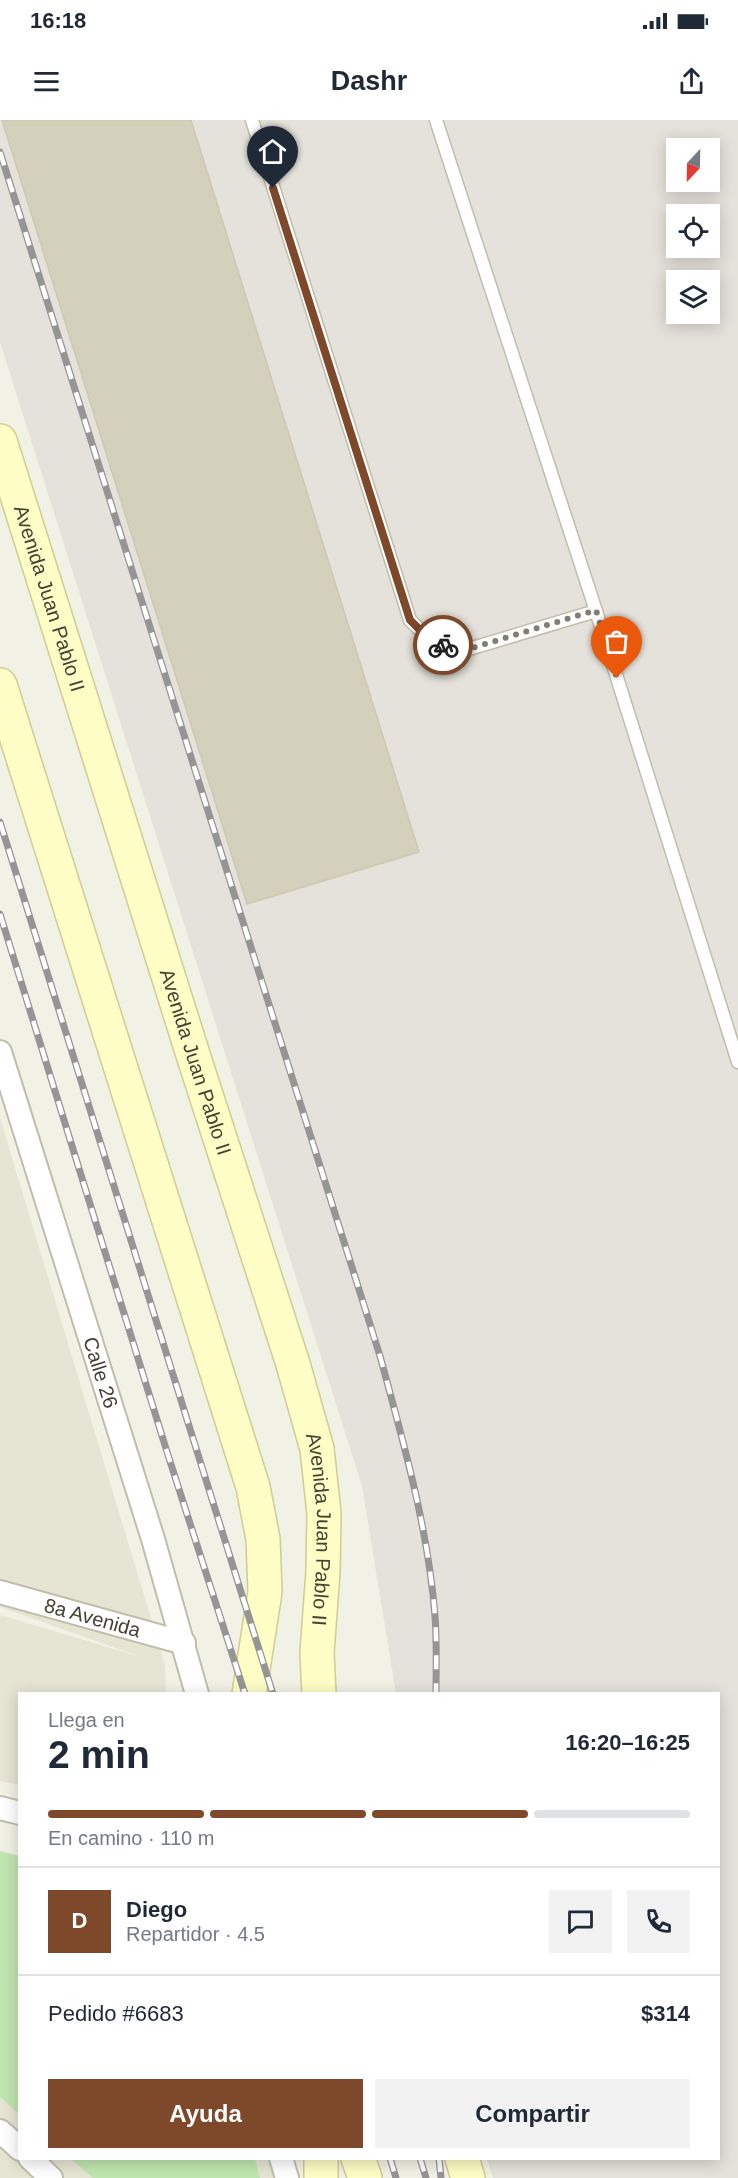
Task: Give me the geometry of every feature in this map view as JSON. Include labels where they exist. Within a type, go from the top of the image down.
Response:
[{"type":"main road","name":"Avenida Juan Pablo II","points":[[0,441],[293,1364],[317,1449],[324,1513],[323,1571],[317,1653],[319,1692]]},
{"type":"main road","points":[[0,685],[253,1487],[263,1539],[265,1592],[249,1692]]},
{"type":"main road","points":[[321,2160],[321,2178]]},
{"type":"main road","points":[[359,2160],[365,2178]]},
{"type":"main road","points":[[463,2160],[468,2178]]},
{"type":"street","name":"Calle 26","points":[[0,1052],[184,1643],[196,1692]]},
{"type":"street","name":"8a Avenida","points":[[0,1592],[184,1643]]},
{"type":"street","points":[[0,1808],[18,1812]]},
{"type":"street","points":[[0,2131],[18,2147]]},
{"type":"street","points":[[32,2160],[51,2178]]},
{"type":"street","points":[[282,2160],[287,2178]]},
{"type":"lane","points":[[252,120],[410,620],[426,636],[448,647],[469,649],[596,610]]},
{"type":"lane","points":[[436,120],[596,610],[738,1062]]},
{"type":"shaded area","points":[[0,120],[738,120],[738,2178],[493,2178],[487,2160],[720,2160],[720,1692],[396,1692],[362,1486],[0,342]]},
{"type":"shaded area","points":[[0,1118],[165,1665],[166,1692],[18,1692],[18,1785],[0,1781],[0,1615],[144,1658],[0,1607]]},
{"type":"shaded area","points":[[0,1851],[18,1856],[18,2160],[268,2160],[275,2178],[0,2178]]},
{"type":"green space","points":[[0,1851],[18,1856],[18,2113],[0,2097]]},
{"type":"green space","points":[[72,2160],[255,2160],[260,2178],[93,2178]]},
{"type":"building","points":[[2,120],[191,120],[419,852],[247,904]]},
{"type":"railway","points":[[0,152],[380,1356],[421,1517],[427,1550],[436,1625],[436,1692]]},
{"type":"railway","points":[[0,822],[272,1692]]},
{"type":"railway","points":[[0,914],[168,1455],[244,1692]]},
{"type":"railway","points":[[391,2160],[396,2178]]},
{"type":"railway","points":[[421,2160],[426,2178]]},
{"type":"railway","points":[[439,2160],[441,2178]]},
{"type":"way so far","points":[[443,645],[469,649],[596,610],[617,678]]},
{"type":"route","points":[[273,188],[410,620],[426,636],[443,645]]}]
